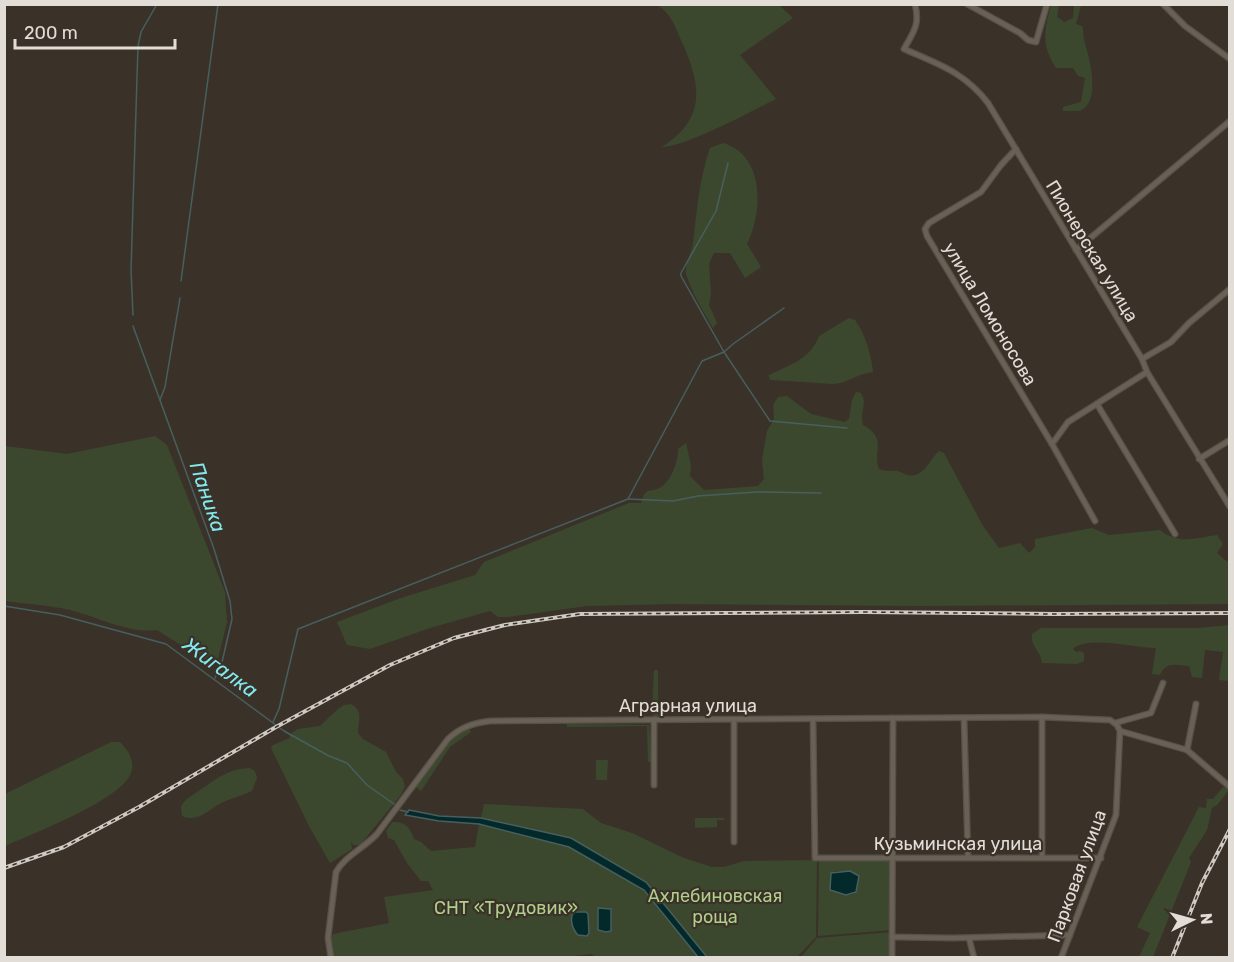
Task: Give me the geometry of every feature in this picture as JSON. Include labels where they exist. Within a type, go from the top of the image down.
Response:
[{"type":"street","name":"Пионерская улица","points":[[915,4],[918,20],[904,49],[958,74],[977,90],[998,118],[1142,359],[1147,372],[1199,459],[1227,498],[1230,507]]},
{"type":"street","points":[[967,4],[1036,42],[1047,4]]},
{"type":"street","points":[[1164,4],[1185,26],[1230,59]]},
{"type":"street","points":[[1076,250],[1230,121]]},
{"type":"street","name":"улица Ломоносова","points":[[1016,149],[981,192],[929,223],[925,229],[936,252],[1053,444],[1095,521]]},
{"type":"street","points":[[1142,359],[1171,342],[1189,323],[1230,289]]},
{"type":"street","points":[[1053,444],[1068,422],[1147,372]]},
{"type":"street","points":[[1097,404],[1175,534]]},
{"type":"street","points":[[1199,459],[1230,440]]},
{"type":"street","points":[[1163,683],[1151,713],[1115,723],[1120,731],[1187,750],[1230,787]]},
{"type":"street","points":[[1187,750],[1196,704]]},
{"type":"street","points":[[1041,717],[1042,856]]},
{"type":"street","name":"Аграрная улица","points":[[331,957],[328,938],[336,872],[344,861],[368,843],[448,739],[468,725],[490,721],[1041,717],[1105,719],[1115,723]]},
{"type":"street","points":[[892,957],[893,718]]},
{"type":"street","points":[[964,718],[968,858]]},
{"type":"street","name":"Кузьминская улица","points":[[813,719],[815,858],[1042,856],[1101,858]]},
{"type":"street","points":[[654,720],[654,784]]},
{"type":"street","points":[[734,720],[734,842]]},
{"type":"street","name":"Парковая улица","points":[[1061,957],[1116,815],[1120,731]]},
{"type":"street","points":[[892,937],[969,938],[1070,935]]},
{"type":"street","points":[[969,938],[974,957]]},
{"type":"green space","points":[[657,5],[779,5],[793,18],[740,55],[776,99],[702,135],[662,147],[677,136],[687,124],[696,100],[696,86],[675,26],[666,12]]},
{"type":"green space","points":[[1051,5],[1059,5],[1057,17],[1065,22],[1073,18],[1074,5],[1081,5],[1076,24],[1083,28],[1091,67],[1092,89],[1087,106],[1080,111],[1063,111],[1063,107],[1081,102],[1085,78],[1078,76],[1073,68],[1056,68],[1051,59],[1045,37]]},
{"type":"green space","points":[[723,143],[737,149],[747,159],[753,172],[758,201],[747,244],[761,267],[745,278],[730,253],[714,253],[709,264],[711,294],[709,305],[717,323],[713,328],[688,281],[686,270],[706,160],[710,148]]},
{"type":"green space","points":[[849,318],[855,320],[862,332],[873,372],[834,384],[771,380],[769,378],[769,375],[805,356],[819,336]]},
{"type":"green space","points":[[856,392],[861,393],[863,397],[863,425],[871,430],[877,440],[879,469],[913,475],[926,468],[939,451],[944,453],[983,526],[999,548],[1020,543],[1029,553],[1035,547],[1035,539],[1092,528],[1109,535],[1160,530],[1180,539],[1217,535],[1223,544],[1217,553],[1229,562],[1229,604],[587,606],[508,617],[498,617],[490,611],[430,628],[370,649],[347,645],[337,622],[398,599],[475,575],[484,562],[629,503],[641,503],[646,492],[661,487],[668,480],[676,464],[678,449],[686,443],[691,466],[690,476],[704,490],[758,486],[764,479],[762,460],[767,431],[774,419],[773,405],[778,397],[787,396],[811,414],[845,422],[849,419],[852,400]]},
{"type":"green space","points":[[155,436],[167,445],[225,592],[227,622],[217,663],[211,664],[157,630],[136,630],[70,610],[5,601],[5,446],[67,454]]},
{"type":"green space","points":[[1229,625],[1229,681],[1219,680],[1223,652],[1205,650],[1202,678],[1192,677],[1189,666],[1176,665],[1168,666],[1160,675],[1152,674],[1156,648],[1089,643],[1073,649],[1084,653],[1084,661],[1077,664],[1042,663],[1032,638],[1032,634],[1041,628],[1199,628]]},
{"type":"green space","points":[[654,670],[658,670],[658,713],[661,713],[661,717],[653,717],[652,713]]},
{"type":"green space","points":[[351,704],[359,713],[358,733],[363,739],[386,752],[396,772],[403,779],[405,787],[360,845],[353,845],[351,841],[352,849],[330,863],[271,748],[290,738],[289,735],[298,729],[320,726],[338,709]]},
{"type":"green space","points":[[567,724],[649,725],[652,762],[648,762],[647,726],[567,727]]},
{"type":"green space","points":[[469,728],[471,732],[450,747],[421,791],[416,787],[446,747],[460,733]]},
{"type":"green space","points":[[111,742],[120,742],[129,753],[132,762],[132,771],[122,785],[73,816],[5,846],[5,794]]},
{"type":"green space","points":[[596,760],[608,760],[607,780],[596,780]]},
{"type":"green space","points":[[249,768],[255,771],[257,778],[252,791],[221,803],[198,817],[182,816],[181,806],[190,797],[223,775]]},
{"type":"green space","points":[[1223,787],[1228,791],[1212,808],[1207,830],[1189,858],[1191,862],[1153,957],[1139,957],[1150,933],[1137,927],[1199,807],[1206,808],[1207,799],[1213,799]]},
{"type":"green space","name":"Ахлебиновская роща","points":[[484,804],[583,809],[601,823],[632,833],[684,858],[712,867],[724,867],[744,861],[817,860],[816,937],[797,957],[707,957],[646,882],[571,838],[481,818]]},
{"type":"green space","points":[[695,818],[724,818],[724,820],[717,820],[717,827],[695,828]]},
{"type":"green space","name":"СНТ «Трудовик»","points":[[392,822],[404,824],[411,831],[414,839],[431,851],[475,847],[479,824],[569,847],[644,890],[698,957],[596,958],[592,954],[555,958],[334,958],[330,942],[333,934],[389,923],[384,897],[433,890],[428,881],[421,881],[394,840],[388,838],[386,831]],"holes":[[[598,908],[611,909],[610,932],[600,931],[597,921]],[[578,911],[588,914],[589,933],[574,931],[572,914]]]},
{"type":"green space","points":[[819,860],[892,861],[892,930],[818,936]],"holes":[[[834,871],[852,871],[854,894],[848,895],[832,891]]]},
{"type":"green space","points":[[892,932],[892,957],[800,958],[817,938]]},
{"type":"water","points":[[409,810],[439,816],[481,818],[571,838],[646,882],[707,957],[698,957],[644,890],[569,847],[479,824],[439,821],[405,815]]},
{"type":"water","points":[[850,871],[859,876],[856,892],[846,895],[830,890],[831,873]]},
{"type":"water","points":[[598,908],[611,909],[611,931],[598,930]]},
{"type":"water","points":[[574,912],[588,914],[589,933],[587,936],[578,935],[574,930],[571,920]]},
{"type":"waterway","name":"Паника","points":[[133,315],[131,270],[138,46],[141,32],[157,4]]},
{"type":"waterway","points":[[181,281],[218,4]]},
{"type":"waterway","points":[[728,163],[716,211],[681,276],[724,352],[770,421],[847,428]]},
{"type":"waterway","points":[[160,400],[165,387],[180,298]]},
{"type":"waterway","points":[[273,722],[279,709],[298,629],[628,499],[702,361],[724,352],[784,308]]},
{"type":"waterway","name":"Паника","points":[[133,326],[214,549],[230,601],[232,619],[222,662],[215,678]]},
{"type":"waterway","points":[[628,499],[673,501],[698,496],[756,492],[821,493]]},
{"type":"waterway","name":"Жигалка","points":[[4,606],[60,615],[166,644],[284,731],[329,756],[347,763],[367,785],[394,804]]},
{"type":"waterway","name":"Жигалка","points":[[400,810],[408,812]]},
{"type":"railway","points":[[4,868],[64,847],[390,665],[454,638],[505,625],[580,614],[1230,613]]},
{"type":"railway","points":[[1172,958],[1202,883],[1230,829]]}]
